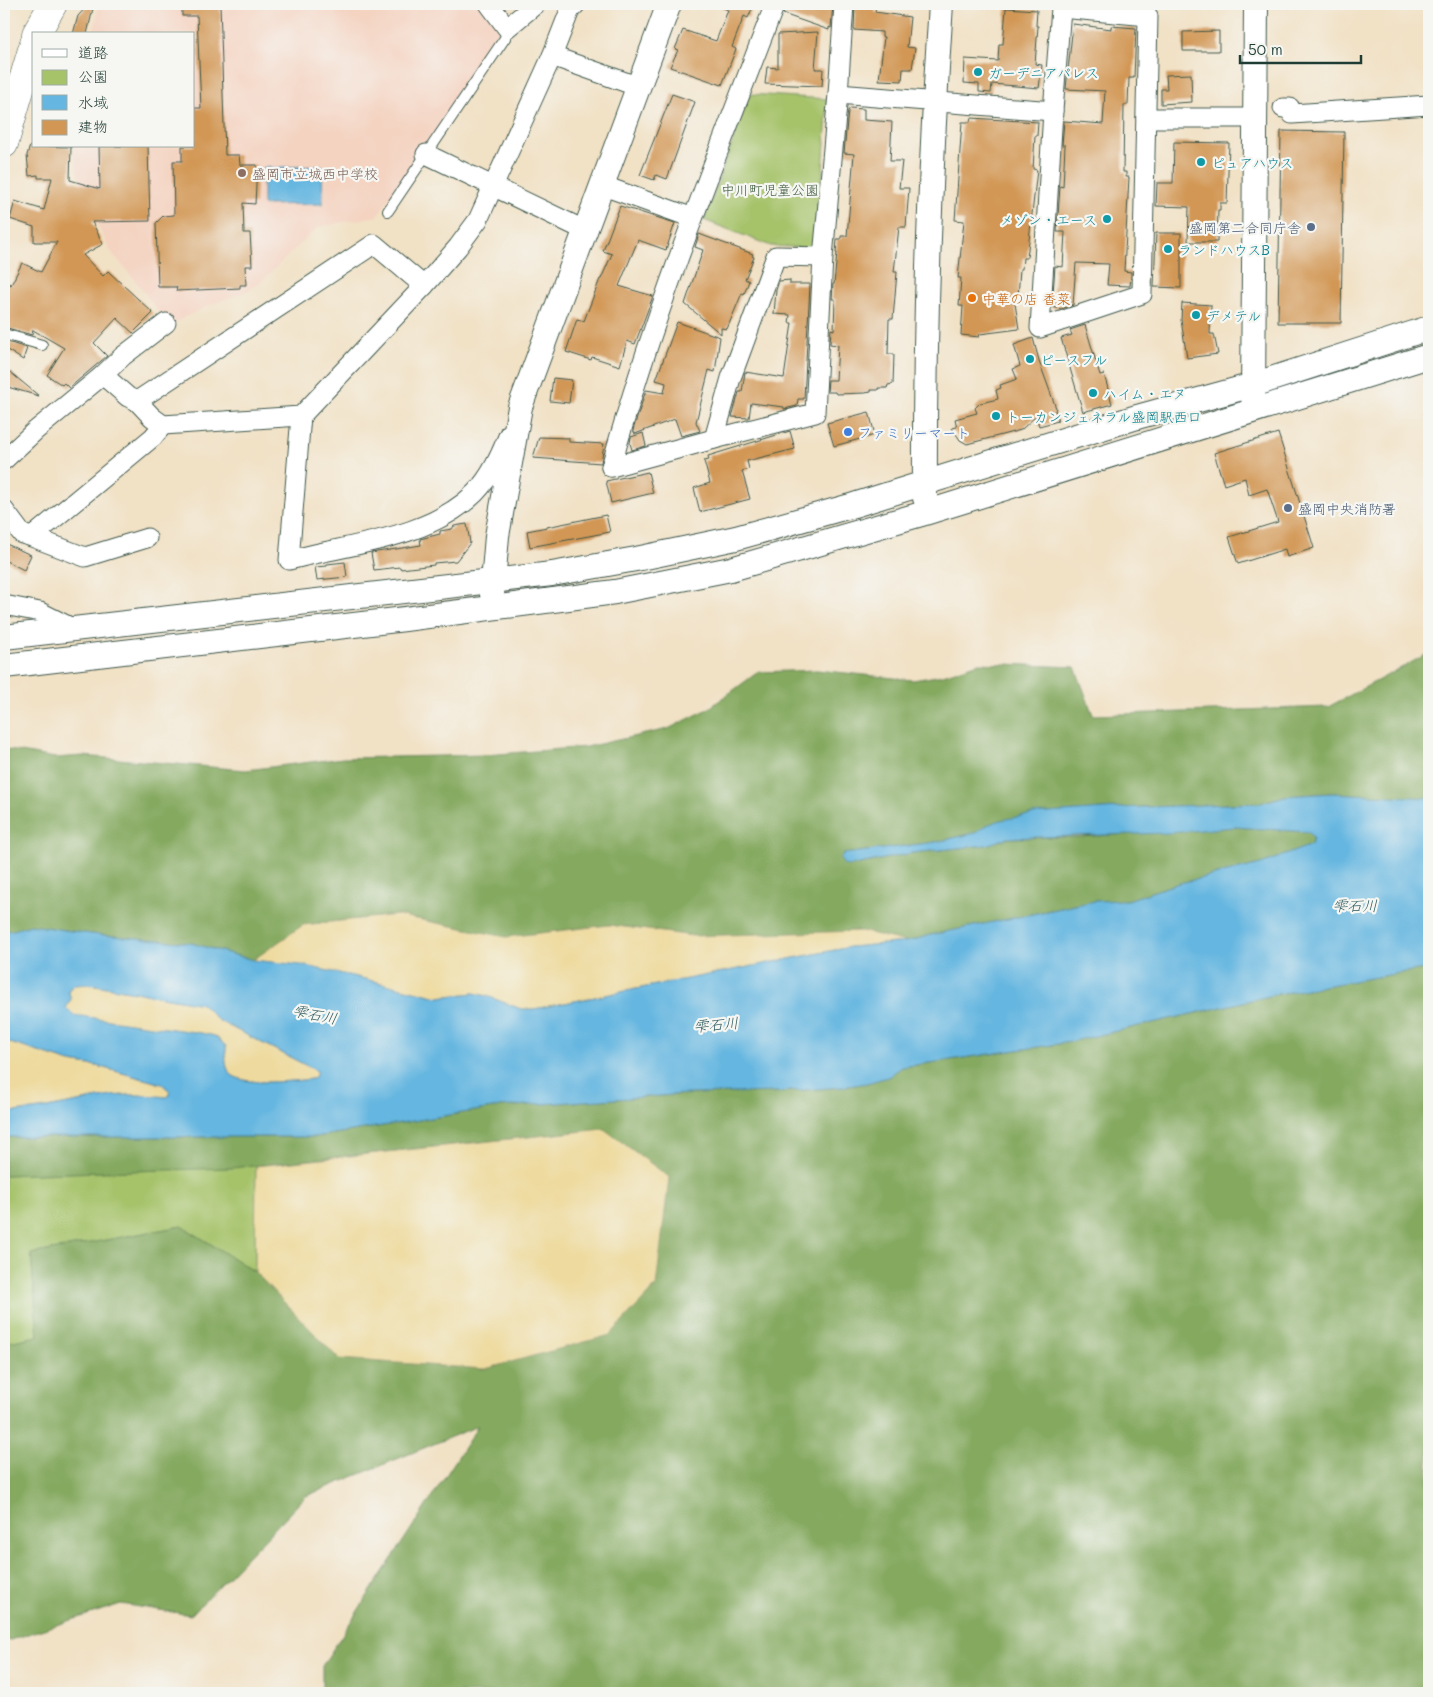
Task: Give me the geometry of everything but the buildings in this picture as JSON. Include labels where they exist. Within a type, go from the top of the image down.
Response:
[{"type":"main road","points":[[37,32],[52,4]]},
{"type":"main road","points":[[4,144],[32,50]]},
{"type":"street","points":[[489,4],[507,28],[536,4]]},
{"type":"street","points":[[576,4],[570,10],[552,56],[478,220],[458,247],[424,286],[301,416],[289,560],[397,535],[446,514],[475,492],[490,474],[503,450],[520,407],[669,4]]},
{"type":"street","points":[[775,4],[693,218],[646,350],[611,467],[714,438],[815,414],[823,257],[844,4]]},
{"type":"street","points":[[925,513],[925,378],[934,102],[941,4]]},
{"type":"street","points":[[1253,410],[1256,4]]},
{"type":"street","points":[[1061,8],[1148,16],[1146,118],[1142,294],[1040,328],[1061,8]]},
{"type":"street","points":[[552,56],[638,87]]},
{"type":"street","points":[[838,94],[1053,111]]},
{"type":"street","points":[[1283,108],[1290,108],[1292,114],[1429,105]]},
{"type":"street","points":[[1146,118],[1255,118]]},
{"type":"street","points":[[426,154],[584,230]]},
{"type":"street","points":[[601,185],[693,218]]},
{"type":"street","points":[[138,401],[374,244],[424,286]]},
{"type":"street","points":[[714,438],[732,378],[776,256],[823,257]]},
{"type":"street","points":[[4,460],[35,430],[103,375],[123,356],[166,323]]},
{"type":"street","points":[[4,637],[493,581],[580,569],[736,538],[925,483],[1137,417],[1253,385],[1429,328]]},
{"type":"street","points":[[4,666],[615,592],[731,569],[925,513],[1429,356]]},
{"type":"street","points":[[103,375],[128,397],[138,401],[152,417],[163,425],[301,416]]},
{"type":"street","points":[[491,608],[496,536],[520,407]]},
{"type":"street","points":[[32,537],[153,438],[163,425]]},
{"type":"street","points":[[4,510],[22,534],[85,557],[147,538]]},
{"type":"street","points":[[4,604],[40,612],[74,629]]},
{"type":"lane","points":[[388,210],[505,38],[507,28]]},
{"type":"lane","points":[[4,334],[42,345]]},
{"type":"shaded area","name":"盛岡市立城西中学校","points":[[99,4],[480,4],[503,35],[377,216],[318,227],[263,280],[247,291],[207,306],[169,326],[109,249],[83,195],[73,151],[74,148],[195,148],[195,32],[93,32]]},
{"type":"green space","name":"中川町児童公園","points":[[750,94],[828,99],[818,243],[812,248],[771,246],[704,220]]},
{"type":"green space","points":[[1429,653],[1428,799],[1332,793],[1285,796],[1261,803],[1117,808],[1034,814],[987,825],[975,833],[936,842],[844,854],[850,866],[912,853],[986,845],[1007,838],[1081,837],[1235,827],[1308,832],[1313,837],[1311,845],[1261,864],[1176,884],[1128,900],[1095,901],[931,935],[907,942],[861,931],[693,936],[609,925],[506,937],[397,915],[303,925],[253,960],[191,943],[91,934],[31,925],[10,931],[4,929],[4,749],[55,758],[83,756],[246,770],[343,758],[486,755],[586,747],[668,729],[708,709],[758,672],[817,670],[913,680],[943,675],[979,663],[1075,667],[1093,715],[1328,707]]},
{"type":"green space","points":[[1429,968],[1429,1693],[322,1693],[322,1666],[478,1426],[306,1496],[191,1615],[121,1604],[4,1642],[4,1343],[38,1336],[31,1254],[182,1226],[255,1272],[339,1359],[485,1369],[610,1334],[656,1286],[604,1129],[232,1168],[4,1175],[4,1137],[315,1137],[499,1107],[688,1094],[779,1092],[842,1087],[888,1077],[902,1067],[1065,1043],[1278,994]]},
{"type":"green space","points":[[256,1166],[255,1272],[182,1226],[31,1254],[38,1336],[4,1343],[4,1175]]},
{"type":"sand","points":[[397,915],[506,937],[609,925],[693,936],[861,931],[907,942],[850,947],[534,1009],[521,1009],[474,993],[438,997],[357,977],[253,960],[303,925]]},
{"type":"sand","points":[[90,984],[202,1004],[219,1021],[317,1071],[315,1077],[312,1079],[282,1082],[245,1080],[230,1073],[226,1063],[226,1046],[215,1036],[74,1016],[66,1008],[71,999],[68,990],[74,985]]},
{"type":"sand","points":[[4,1041],[70,1062],[97,1066],[162,1084],[170,1091],[170,1095],[167,1097],[112,1096],[18,1112],[4,1112]]},
{"type":"sand","points":[[604,1129],[669,1177],[656,1286],[610,1335],[485,1369],[339,1359],[255,1272],[256,1166]]},
{"type":"water","points":[[322,166],[323,204],[263,205],[263,168]]},
{"type":"water","name":"雫石川","points":[[1332,793],[1429,798],[1429,968],[1278,994],[1065,1043],[902,1067],[888,1077],[842,1087],[779,1092],[688,1094],[499,1107],[315,1137],[4,1137],[4,1112],[45,1108],[112,1096],[140,1095],[167,1097],[170,1095],[170,1091],[162,1084],[97,1066],[70,1062],[4,1041],[4,929],[10,931],[31,925],[91,934],[191,943],[253,960],[301,965],[438,997],[474,993],[521,1009],[534,1009],[850,947],[907,942],[931,935],[1095,901],[1128,900],[1176,884],[1261,864],[1311,845],[1313,837],[1308,832],[1235,827],[1170,833],[1007,838],[986,845],[912,853],[850,866],[844,865],[840,858],[844,854],[936,842],[975,833],[987,825],[1001,820],[1034,814],[1117,808],[1261,803],[1285,796]],"holes":[[[90,984],[202,1004],[219,1021],[317,1071],[315,1077],[312,1079],[281,1082],[245,1080],[230,1073],[226,1063],[226,1046],[215,1036],[74,1015],[66,1008],[71,999],[68,990],[74,985]]]},
{"type":"place","name":"ガーデニアパレス","points":[[978,72]]},
{"type":"place","name":"ピュアハウス","points":[[1201,162]]},
{"type":"place","name":"盛岡市立城西中学校","points":[[242,173]]},
{"type":"place","name":"メゾン・エース","points":[[1107,219]]},
{"type":"place","name":"盛岡第二合同庁舎","points":[[1311,227]]},
{"type":"place","name":"ランドハウスB","points":[[1168,249]]},
{"type":"place","name":"中華の店 香菜","points":[[972,298]]},
{"type":"place","name":"デメテル","points":[[1196,315]]},
{"type":"place","name":"ピースフル","points":[[1030,359]]},
{"type":"place","name":"ハイム・エヌ","points":[[1093,393]]},
{"type":"place","name":"トーカンジェネラル盛岡駅西口","points":[[996,416]]},
{"type":"place","name":"ファミリーマート","points":[[848,432]]},
{"type":"place","name":"盛岡中央消防署","points":[[1288,508]]}]
